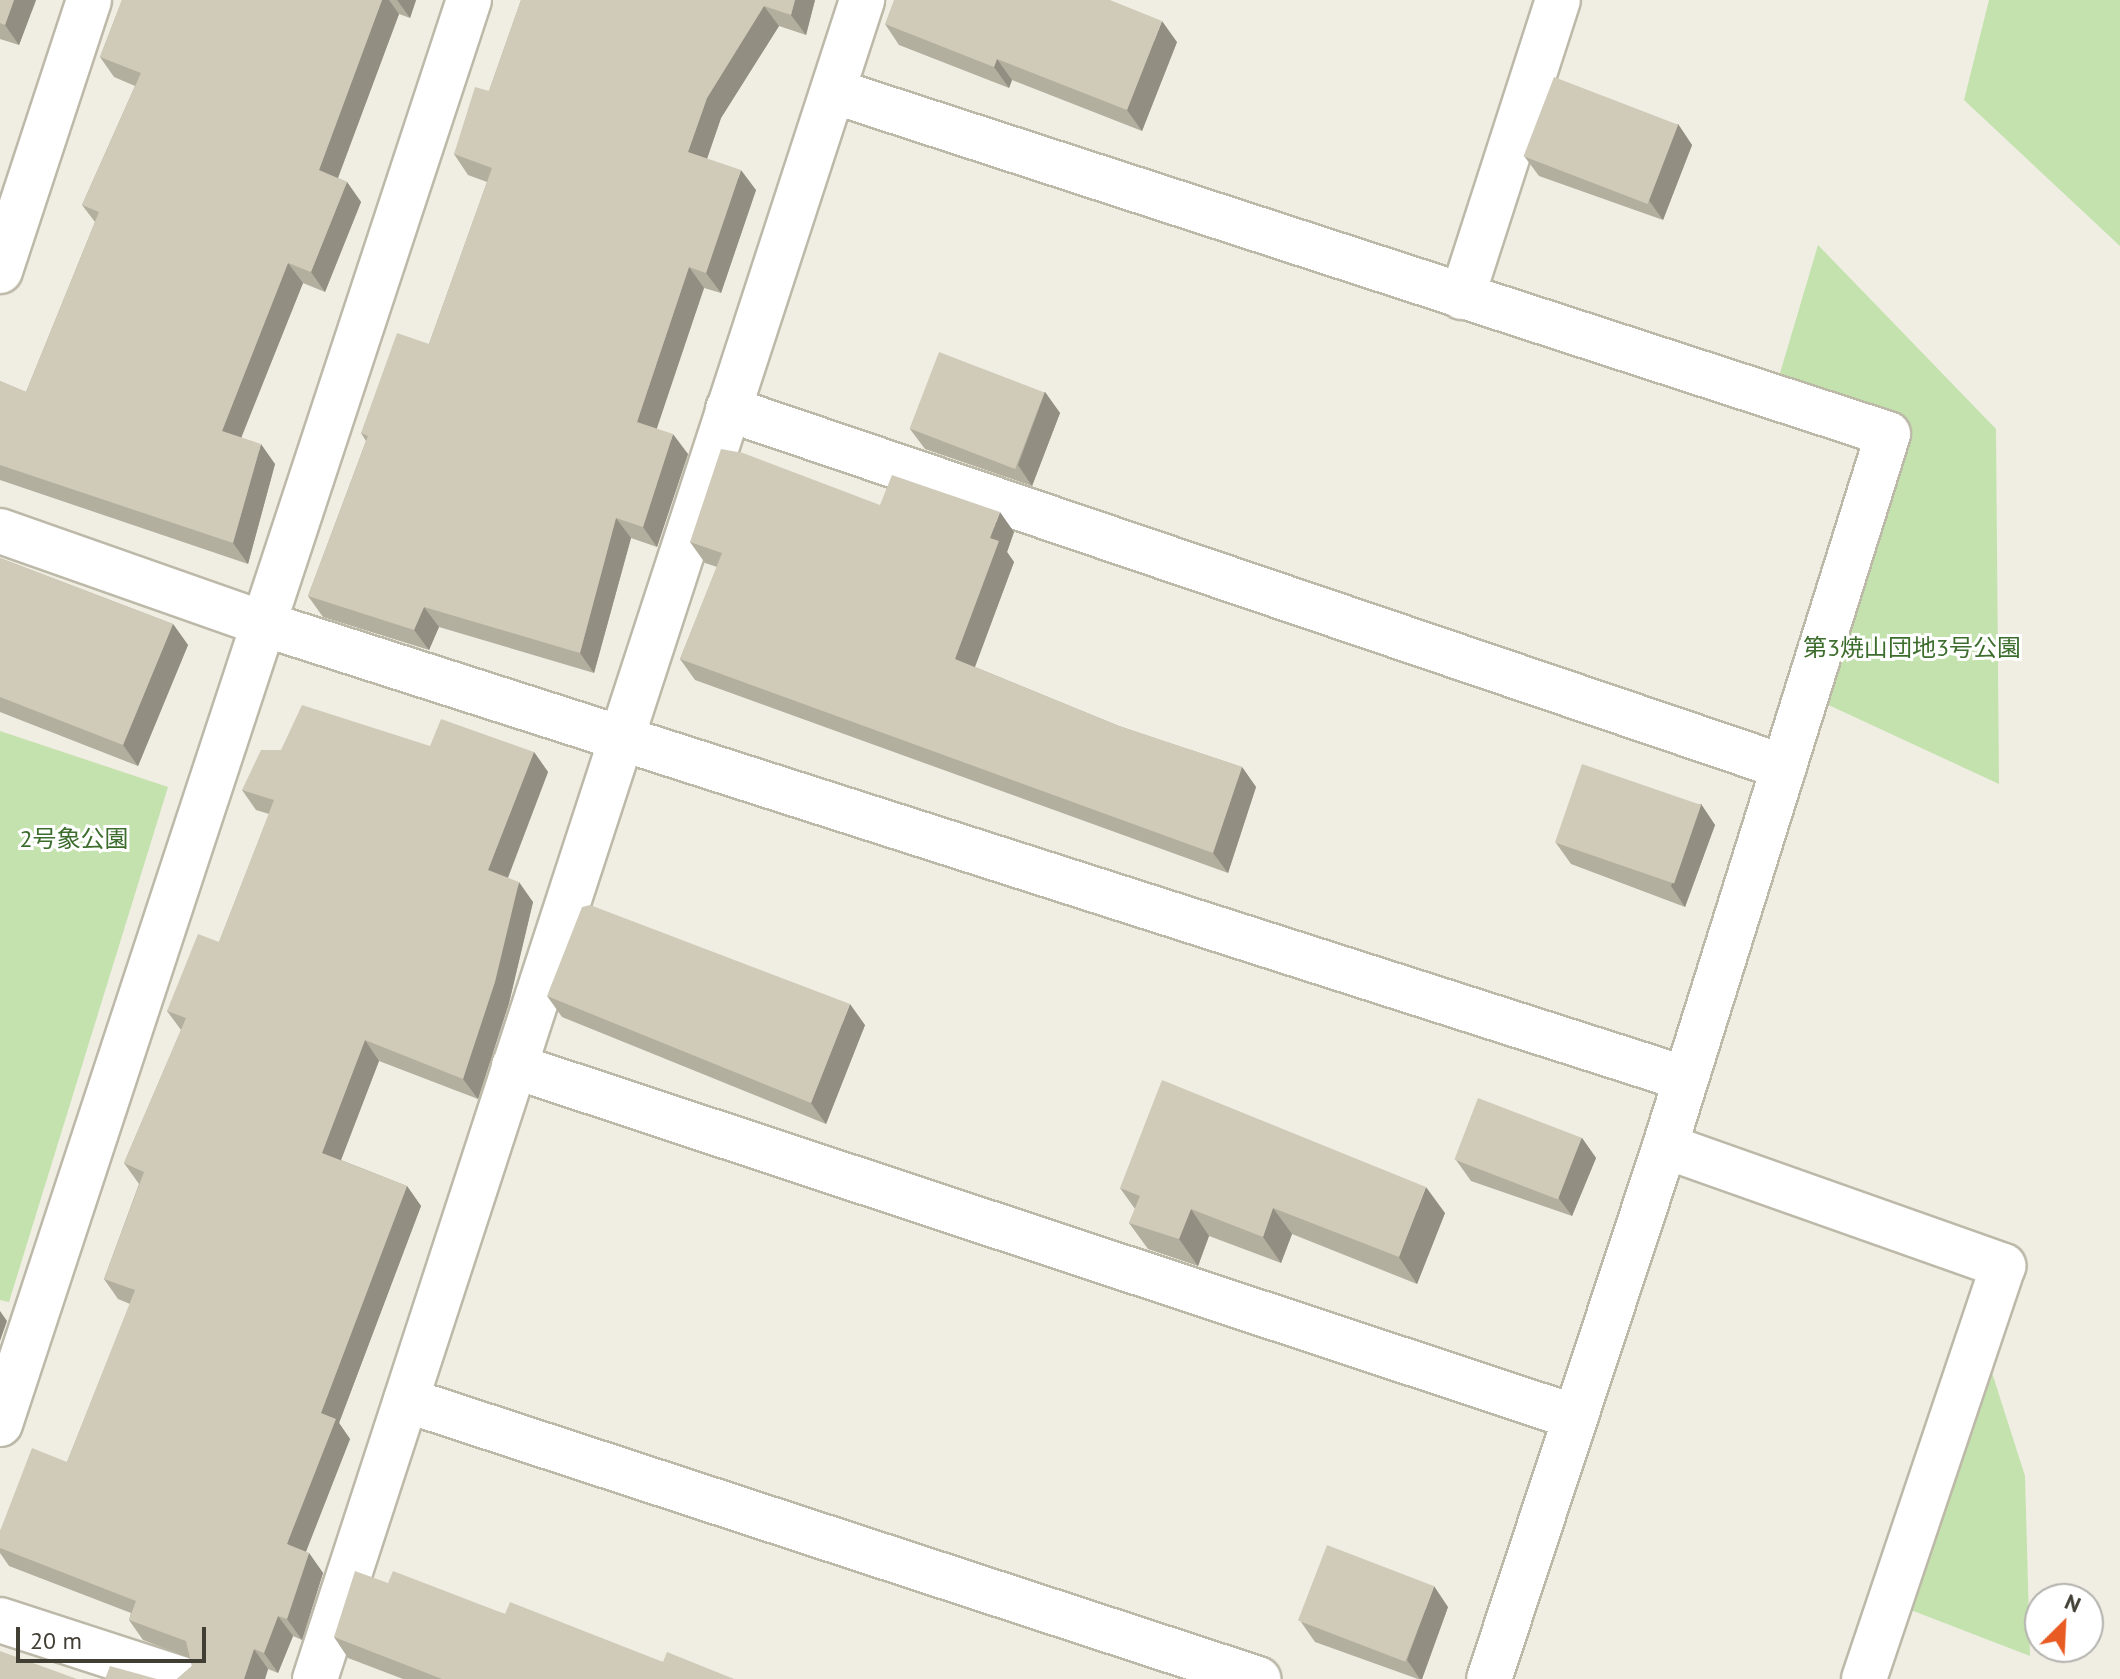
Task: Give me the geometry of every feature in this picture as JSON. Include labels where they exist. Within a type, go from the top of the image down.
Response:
[{"type":"street","points":[[0,271],[89,0]]},
{"type":"street","points":[[0,1424],[469,0]]},
{"type":"street","points":[[315,1679],[862,0]]},
{"type":"street","points":[[1462,297],[1558,0]]},
{"type":"street","points":[[833,91],[1888,434],[1665,1146],[1489,1679]]},
{"type":"street","points":[[728,409],[1784,767]]},
{"type":"street","points":[[0,531],[264,624],[1686,1079]]},
{"type":"street","points":[[514,1066],[1575,1417]]},
{"type":"street","points":[[1665,1146],[2003,1266],[1864,1679]]},
{"type":"street","points":[[406,1400],[1258,1679]]},
{"type":"street","points":[[0,1620],[182,1679]]},
{"type":"green space","points":[[1989,0],[2120,0],[2120,246],[1964,100]]},
{"type":"green space","name":"第3焼山団地3号公園","points":[[1818,245],[1996,429],[1999,784],[1807,695],[1888,435],[1773,397]]},
{"type":"green space","name":"2号象公園","points":[[0,731],[168,787],[9,1302],[0,1300]]},
{"type":"green space","points":[[1980,1335],[2025,1476],[2028,1583],[2024,1583],[2024,1654],[1890,1602]]},
{"type":"building","points":[[0,0],[14,0],[5,25],[0,23]]},
{"type":"building","points":[[122,0],[382,0],[319,170],[347,182],[311,272],[288,263],[222,431],[261,444],[233,543],[0,465],[0,381],[26,392],[99,212],[82,205],[141,73],[100,57]]},
{"type":"building","points":[[521,0],[795,0],[791,15],[764,6],[707,98],[688,152],[741,170],[706,273],[689,267],[637,422],[673,434],[643,527],[616,518],[580,653],[424,607],[414,630],[308,596],[368,436],[361,433],[397,333],[429,344],[492,168],[454,154],[475,87],[489,91]]},
{"type":"building","points":[[894,0],[1110,0],[1162,21],[1127,110],[997,59],[994,67],[885,24]]},
{"type":"building","points":[[1554,77],[1678,125],[1648,204],[1524,156]]},
{"type":"building","points":[[939,352],[1044,392],[1015,469],[910,429]]},
{"type":"building","points":[[721,449],[743,453],[880,505],[892,475],[1000,512],[990,538],[999,541],[955,659],[1119,726],[1242,767],[1213,853],[680,659],[722,553],[690,542]]},
{"type":"building","points":[[0,558],[173,624],[123,745],[0,697]]},
{"type":"building","points":[[302,705],[430,746],[441,719],[534,752],[488,870],[519,882],[495,982],[463,1079],[365,1040],[322,1153],[407,1186],[321,1413],[336,1419],[287,1544],[309,1553],[287,1619],[278,1616],[264,1653],[254,1649],[244,1679],[177,1679],[192,1666],[186,1641],[129,1620],[136,1601],[0,1548],[0,1531],[32,1448],[67,1462],[135,1290],[104,1279],[144,1172],[124,1163],[186,1018],[167,1011],[198,934],[219,942],[274,800],[242,790],[261,750],[281,750]]},
{"type":"building","points":[[1582,764],[1701,805],[1674,883],[1555,842]]},
{"type":"building","points":[[590,905],[850,1004],[811,1103],[547,996],[582,907]]},
{"type":"building","points":[[1162,1080],[1426,1187],[1399,1257],[1273,1208],[1263,1237],[1191,1209],[1179,1239],[1129,1223],[1140,1196],[1120,1188]]},
{"type":"building","points":[[1478,1098],[1582,1138],[1558,1199],[1454,1160]]},
{"type":"building","points":[[1327,1545],[1434,1586],[1405,1662],[1298,1621]]},
{"type":"building","points":[[355,1571],[388,1583],[393,1571],[505,1614],[510,1602],[663,1662],[667,1652],[734,1679],[442,1679],[334,1637]]},
{"type":"building","points":[[0,1651],[77,1679],[0,1679]]},
{"type":"building","points":[[110,1666],[157,1679],[105,1679]]}]
